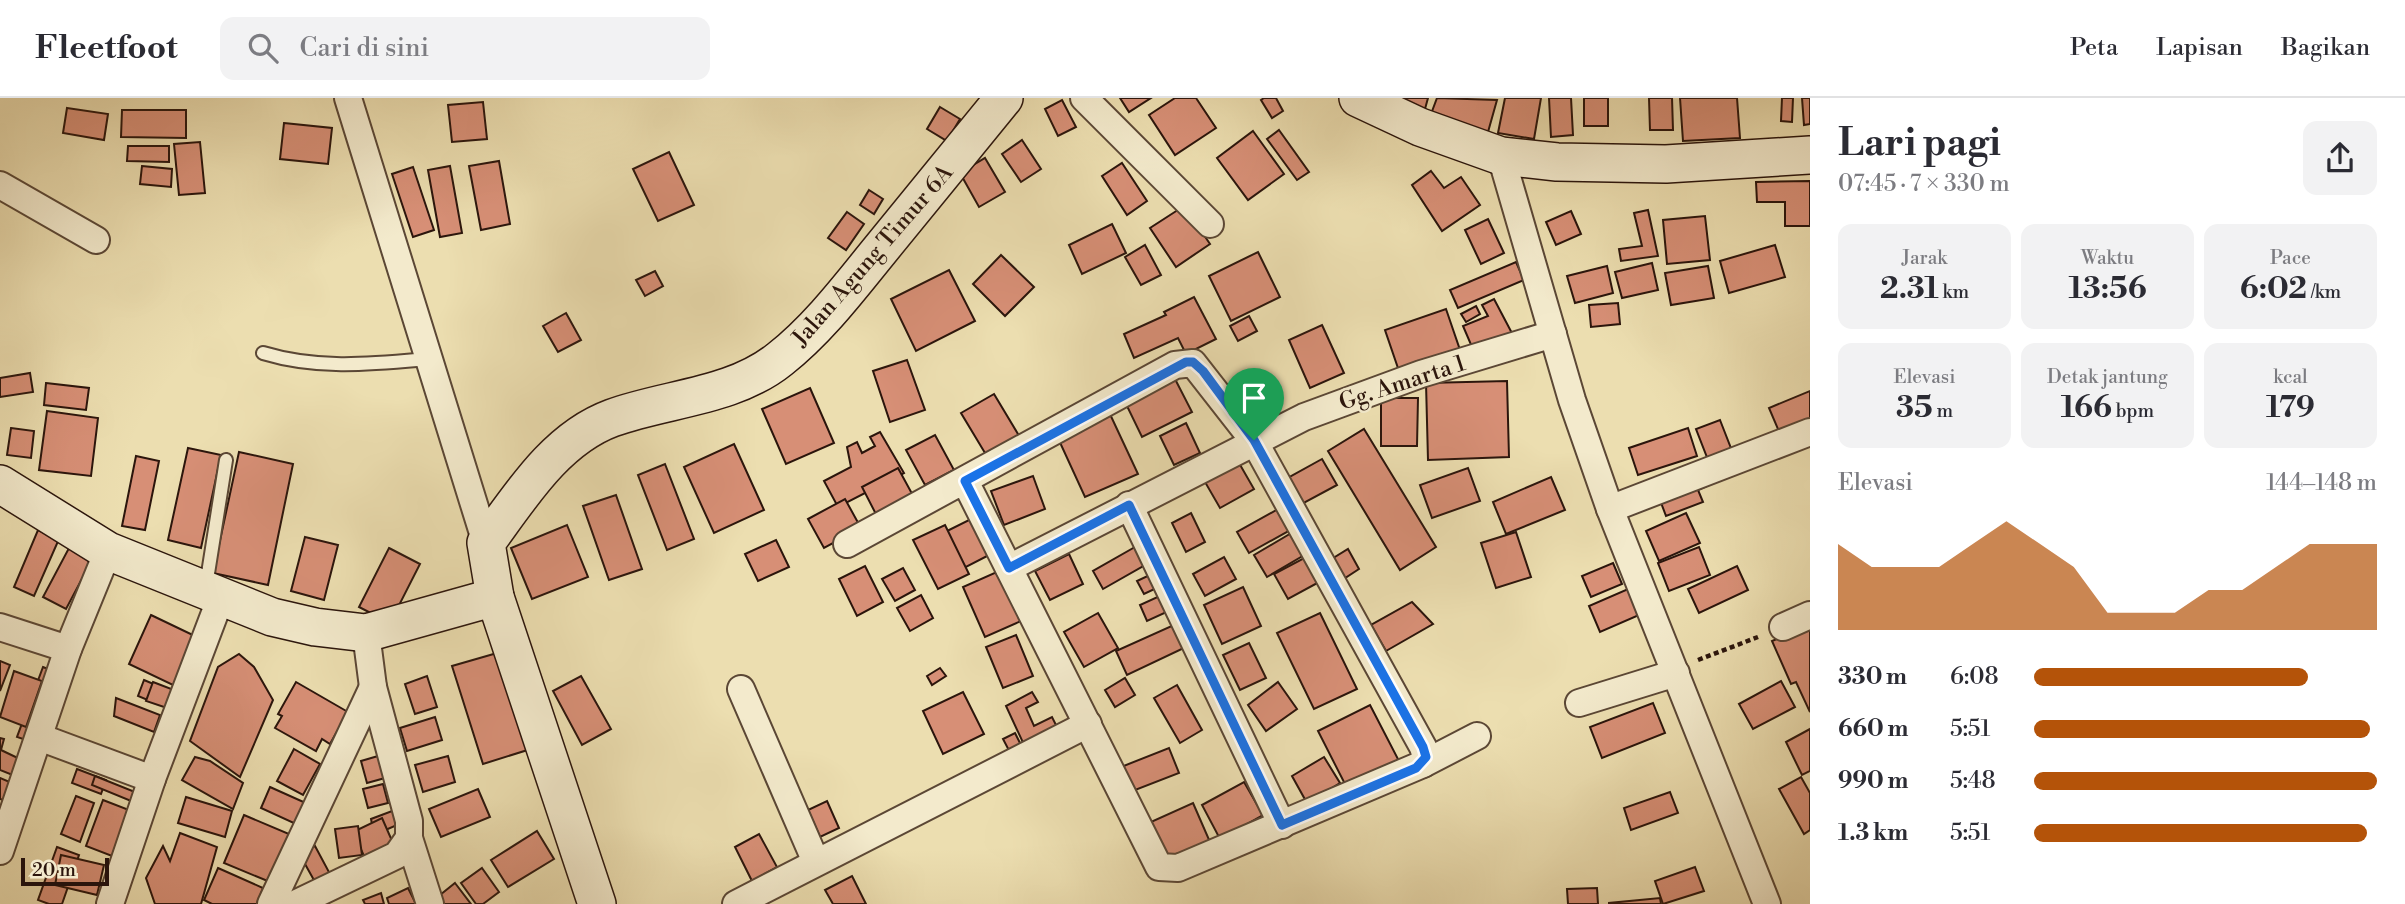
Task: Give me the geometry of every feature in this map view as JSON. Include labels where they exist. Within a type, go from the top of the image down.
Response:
[{"type":"street","points":[[348,98],[486,543],[495,597],[597,904]]},
{"type":"street","name":"Jalan Agung Timur 6A","points":[[486,543],[531,482],[579,436],[610,419],[744,382],[779,360],[817,325],[848,289],[1004,98]]},
{"type":"street","points":[[1084,98],[1210,224]]},
{"type":"street","points":[[1359,98],[1420,127],[1501,156],[1558,162],[1666,164],[1810,155]]},
{"type":"street","points":[[1501,156],[1553,334],[1610,509],[1768,904]]},
{"type":"street","points":[[0,185],[96,240]]},
{"type":"street","name":"Gg. Amarta 1","points":[[1009,568],[1254,440],[1341,401],[1553,334]]},
{"type":"street","points":[[847,544],[1186,362],[1193,362],[1203,371],[1254,440],[1423,747],[1426,757],[1423,764]]},
{"type":"street","points":[[1610,509],[1810,432]]},
{"type":"street","points":[[965,481],[1159,867],[1178,868],[1423,764],[1477,736]]},
{"type":"street","points":[[0,484],[108,551],[272,617],[315,628],[366,638],[495,597]]},
{"type":"street","points":[[1129,505],[1282,825]]},
{"type":"street","points":[[0,851],[68,649],[108,551]]},
{"type":"street","points":[[110,904],[213,593]]},
{"type":"street","points":[[1783,626],[1810,615]]},
{"type":"street","points":[[0,627],[68,649]]},
{"type":"street","points":[[366,638],[373,680],[410,821],[409,838],[430,904]]},
{"type":"street","points":[[1579,703],[1675,671]]},
{"type":"street","points":[[271,904],[373,680]]},
{"type":"street","points":[[741,689],[816,862]]},
{"type":"street","points":[[736,904],[1088,724]]},
{"type":"street","points":[[39,737],[152,779]]},
{"type":"street","points":[[295,904],[397,855],[409,838]]},
{"type":"lane","points":[[263,353],[293,362],[324,365],[429,359]]},
{"type":"lane","points":[[213,593],[226,460]]},
{"type":"path","points":[[1675,671],[1783,626]]},
{"type":"building","points":[[1120,98],[1151,98],[1129,112]]},
{"type":"building","points":[[1175,98],[1196,98],[1216,128],[1175,155],[1149,115]]},
{"type":"building","points":[[1276,98],[1283,111],[1272,118],[1261,100]]},
{"type":"building","points":[[1395,98],[1428,98],[1425,109]]},
{"type":"building","points":[[1437,98],[1497,100],[1488,132],[1431,114]]},
{"type":"building","points":[[1505,98],[1541,98],[1534,139],[1498,133]]},
{"type":"building","points":[[1549,98],[1571,98],[1573,135],[1551,137]]},
{"type":"building","points":[[1584,98],[1608,98],[1608,126],[1584,126]]},
{"type":"building","points":[[1649,98],[1672,98],[1673,130],[1650,130]]},
{"type":"building","points":[[1680,98],[1737,98],[1740,138],[1683,141]]},
{"type":"building","points":[[1782,98],[1793,98],[1792,122],[1781,121]]},
{"type":"building","points":[[1802,98],[1810,98],[1810,124],[1804,125]]},
{"type":"building","points":[[1062,100],[1076,127],[1058,136],[1045,109]]},
{"type":"building","points":[[483,102],[487,139],[452,142],[448,105]]},
{"type":"building","points":[[940,107],[960,119],[947,141],[927,129]]},
{"type":"building","points":[[67,108],[108,114],[104,140],[63,133]]},
{"type":"building","points":[[122,110],[186,110],[186,138],[121,137]]},
{"type":"building","points":[[284,123],[332,128],[328,164],[280,159]]},
{"type":"building","points":[[1279,130],[1309,172],[1297,180],[1267,139]]},
{"type":"building","points":[[1253,131],[1284,174],[1248,200],[1217,158]]},
{"type":"building","points":[[1022,140],[1041,169],[1021,182],[1002,154]]},
{"type":"building","points":[[200,142],[205,193],[179,195],[174,144]]},
{"type":"building","points":[[128,146],[169,146],[169,162],[127,161]]},
{"type":"building","points":[[669,152],[694,205],[658,221],[633,169]]},
{"type":"building","points":[[985,158],[1005,192],[979,207],[960,173]]},
{"type":"building","points":[[499,161],[510,224],[481,230],[469,166]]},
{"type":"building","points":[[1122,163],[1147,201],[1127,215],[1102,176]]},
{"type":"building","points":[[142,166],[172,169],[171,187],[140,184]]},
{"type":"building","points":[[450,166],[462,233],[440,237],[428,170]]},
{"type":"building","points":[[413,167],[434,230],[413,237],[392,174]]},
{"type":"building","points":[[1431,171],[1444,188],[1461,177],[1480,205],[1442,231],[1412,185]]},
{"type":"building","points":[[1810,181],[1810,226],[1785,226],[1785,202],[1757,202],[1756,182]]},
{"type":"building","points":[[869,190],[883,199],[874,214],[860,205]]},
{"type":"building","points":[[1184,206],[1210,244],[1176,267],[1150,228]]},
{"type":"building","points":[[1648,210],[1658,256],[1621,261],[1619,249],[1642,246],[1634,213]]},
{"type":"building","points":[[1571,211],[1581,234],[1556,245],[1546,222]]},
{"type":"building","points":[[847,212],[864,224],[846,250],[828,238]]},
{"type":"building","points":[[1705,216],[1710,260],[1667,264],[1663,220]]},
{"type":"building","points":[[1488,219],[1504,253],[1481,264],[1465,230]]},
{"type":"building","points":[[1112,224],[1126,253],[1082,274],[1069,245]]},
{"type":"building","points":[[1145,245],[1161,275],[1141,285],[1125,257]]},
{"type":"building","points":[[1775,245],[1785,277],[1729,293],[1720,261]]},
{"type":"building","points":[[1258,252],[1280,297],[1231,321],[1209,276]]},
{"type":"building","points":[[1001,255],[1034,287],[1005,316],[973,284]]},
{"type":"building","points":[[1516,262],[1524,280],[1458,308],[1450,290]]},
{"type":"building","points":[[1652,263],[1658,290],[1622,298],[1615,272]]},
{"type":"building","points":[[1607,266],[1613,293],[1575,303],[1567,276]]},
{"type":"building","points":[[1708,266],[1714,298],[1671,305],[1665,273]]},
{"type":"building","points":[[949,270],[975,321],[916,351],[891,299]]},
{"type":"building","points":[[655,271],[663,286],[645,296],[636,280]]},
{"type":"building","points":[[1194,297],[1216,339],[1186,354],[1178,338],[1134,358],[1124,334],[1166,315],[1164,312]]},
{"type":"building","points":[[1494,299],[1514,337],[1475,354],[1463,326],[1488,316],[1482,305]]},
{"type":"building","points":[[1618,303],[1620,324],[1591,327],[1589,305]]},
{"type":"building","points":[[1476,306],[1480,314],[1466,322],[1461,314]]},
{"type":"building","points":[[1446,309],[1460,350],[1399,371],[1385,330]]},
{"type":"building","points":[[566,313],[581,340],[558,352],[543,326]]},
{"type":"building","points":[[1249,316],[1257,331],[1238,341],[1230,326]]},
{"type":"building","points":[[1322,325],[1344,373],[1310,388],[1289,340]]},
{"type":"building","points":[[907,360],[925,410],[890,422],[873,371]]},
{"type":"building","points":[[30,373],[33,392],[0,397],[0,378]]},
{"type":"building","points":[[1175,379],[1192,412],[1142,437],[1126,404]]},
{"type":"building","points":[[1507,381],[1509,457],[1428,460],[1426,383]]},
{"type":"building","points":[[46,383],[89,388],[86,410],[44,405]]},
{"type":"building","points":[[810,388],[834,443],[786,464],[762,409]]},
{"type":"building","points":[[1810,391],[1810,424],[1781,436],[1769,408]]},
{"type":"building","points":[[994,394],[1021,439],[988,458],[961,413]]},
{"type":"building","points":[[1381,398],[1418,398],[1417,446],[1381,446]]},
{"type":"building","points":[[47,411],[98,418],[91,476],[39,470]]},
{"type":"building","points":[[1109,412],[1138,474],[1085,497],[1057,436]]},
{"type":"building","points":[[1720,420],[1734,456],[1710,465],[1696,429]]},
{"type":"building","points":[[1186,423],[1200,453],[1174,465],[1160,436]]},
{"type":"building","points":[[11,428],[34,431],[31,458],[7,455]]},
{"type":"building","points":[[1688,428],[1697,456],[1638,475],[1629,448]]},
{"type":"building","points":[[1364,429],[1436,547],[1400,570],[1328,451]]},
{"type":"building","points":[[880,432],[904,473],[838,507],[824,481],[851,467],[847,447],[857,442],[862,453],[875,446],[870,437]]},
{"type":"building","points":[[935,435],[954,470],[925,485],[906,450]]},
{"type":"building","points":[[734,444],[764,510],[714,533],[684,467]]},
{"type":"building","points":[[188,448],[221,455],[201,548],[168,540]]},
{"type":"building","points":[[239,452],[293,464],[268,585],[213,573]]},
{"type":"building","points":[[136,456],[159,461],[145,530],[122,526]]},
{"type":"building","points":[[1322,459],[1337,485],[1300,505],[1286,479]]},
{"type":"building","points":[[1239,463],[1254,489],[1220,508],[1205,482]]},
{"type":"building","points":[[665,464],[694,539],[667,550],[638,475]]},
{"type":"building","points":[[898,468],[916,501],[879,520],[862,487]]},
{"type":"building","points":[[1468,468],[1480,501],[1432,518],[1420,485]]},
{"type":"building","points":[[1033,476],[1045,509],[1004,525],[991,491]]},
{"type":"building","points":[[1551,477],[1565,510],[1506,534],[1493,502]]},
{"type":"building","points":[[1709,485],[1698,490],[1703,502],[1666,516],[1657,492]]},
{"type":"building","points":[[616,495],[642,569],[609,580],[583,506]]},
{"type":"building","points":[[845,499],[861,528],[824,548],[808,519]]},
{"type":"building","points":[[1280,508],[1292,529],[1249,553],[1237,532]]},
{"type":"building","points":[[1191,513],[1205,542],[1186,552],[1172,523]]},
{"type":"building","points":[[1686,513],[1700,543],[1659,561],[1646,531]]},
{"type":"building","points":[[975,517],[993,553],[964,568],[945,532]]},
{"type":"building","points":[[567,525],[588,577],[532,599],[511,548]]},
{"type":"building","points":[[945,525],[969,574],[938,589],[913,540]]},
{"type":"building","points":[[38,530],[59,539],[34,596],[14,587]]},
{"type":"building","points":[[1293,532],[1306,554],[1267,577],[1254,555]]},
{"type":"building","points":[[1516,532],[1531,577],[1496,588],[1481,543]]},
{"type":"building","points":[[305,537],[338,545],[324,600],[291,591]]},
{"type":"building","points":[[776,540],[789,567],[758,581],[745,554]]},
{"type":"building","points":[[1142,543],[1152,561],[1103,589],[1093,571]]},
{"type":"building","points":[[1699,547],[1710,575],[1669,591],[1658,563]]},
{"type":"building","points":[[69,548],[92,560],[66,609],[43,597]]},
{"type":"building","points":[[389,548],[420,564],[390,623],[359,607]]},
{"type":"building","points":[[1348,549],[1359,569],[1342,580],[1330,560]]},
{"type":"building","points":[[1069,554],[1083,584],[1050,600],[1035,571]]},
{"type":"building","points":[[1308,556],[1321,581],[1288,599],[1274,574]]},
{"type":"building","points":[[1224,557],[1236,579],[1205,596],[1193,574]]},
{"type":"building","points":[[1613,563],[1622,584],[1591,597],[1582,576]]},
{"type":"building","points":[[865,566],[883,602],[857,616],[839,579]]},
{"type":"building","points":[[1737,566],[1748,590],[1699,613],[1688,589]]},
{"type":"building","points":[[903,568],[915,590],[895,601],[882,579]]},
{"type":"building","points":[[999,571],[1021,621],[985,637],[963,587]]},
{"type":"building","points":[[1156,572],[1163,585],[1144,594],[1137,581]]},
{"type":"building","points":[[1635,586],[1646,612],[1600,632],[1589,606]]},
{"type":"building","points":[[1243,587],[1261,626],[1222,644],[1204,605]]},
{"type":"building","points":[[1164,594],[1171,610],[1147,621],[1140,605]]},
{"type":"building","points":[[921,595],[933,618],[910,631],[897,608]]},
{"type":"building","points":[[1412,602],[1433,624],[1386,651],[1371,625]]},
{"type":"building","points":[[1098,613],[1118,648],[1084,667],[1064,632]]},
{"type":"building","points":[[1320,613],[1357,689],[1314,709],[1277,633]]},
{"type":"building","points":[[151,615],[197,637],[175,686],[129,664]]},
{"type":"building","points":[[1176,624],[1186,647],[1127,675],[1116,651]]},
{"type":"building","points":[[1810,625],[1810,712],[1796,682],[1791,684],[1772,641]]},
{"type":"building","points":[[1016,635],[1033,676],[1003,688],[986,647]]},
{"type":"building","points":[[1249,643],[1266,678],[1240,690],[1223,655]]},
{"type":"building","points":[[504,651],[534,748],[483,764],[452,666]]},
{"type":"building","points":[[239,654],[254,667],[273,700],[240,777],[190,741],[218,667]]},
{"type":"building","points":[[0,661],[10,665],[0,691]]},
{"type":"building","points":[[43,667],[55,672],[29,741],[17,737]]},
{"type":"building","points":[[940,668],[946,676],[932,685],[927,676]]},
{"type":"building","points":[[14,671],[42,681],[26,727],[0,717]]},
{"type":"building","points":[[427,676],[437,707],[415,714],[405,684]]},
{"type":"building","points":[[581,676],[611,729],[582,745],[553,691]]},
{"type":"building","points":[[1125,678],[1135,695],[1115,707],[1105,690]]},
{"type":"building","points":[[144,680],[156,685],[150,701],[138,696]]},
{"type":"building","points":[[1781,681],[1795,707],[1753,729],[1739,704]]},
{"type":"building","points":[[153,682],[174,690],[167,708],[146,701]]},
{"type":"building","points":[[296,682],[348,712],[330,744],[322,739],[316,751],[275,728],[282,716],[278,714]]},
{"type":"building","points":[[1278,682],[1297,709],[1266,731],[1248,705]]},
{"type":"building","points":[[1177,685],[1202,730],[1180,743],[1154,698]]},
{"type":"building","points":[[963,692],[984,734],[943,754],[923,711]]},
{"type":"building","points":[[1032,692],[1038,702],[1026,708],[1034,726],[1052,717],[1060,733],[1026,749],[1006,706]]},
{"type":"building","points":[[116,698],[160,715],[154,732],[114,716]]},
{"type":"building","points":[[1653,703],[1665,733],[1602,758],[1590,727]]},
{"type":"building","points":[[1370,705],[1399,761],[1347,788],[1318,731]]},
{"type":"building","points":[[435,717],[442,740],[407,751],[400,728]]},
{"type":"building","points":[[1810,729],[1810,771],[1802,775],[1786,742]]},
{"type":"building","points":[[1015,733],[1026,755],[1014,760],[1003,739]]},
{"type":"building","points":[[0,738],[4,739],[1,750],[22,760],[15,776],[0,770]]},
{"type":"building","points":[[1169,748],[1179,773],[1130,792],[1121,767]]},
{"type":"building","points":[[294,749],[320,764],[303,795],[277,781]]},
{"type":"building","points":[[378,756],[385,778],[367,783],[361,761]]},
{"type":"building","points":[[448,756],[455,782],[423,792],[415,765]]},
{"type":"building","points":[[195,757],[210,761],[243,783],[233,809],[182,780]]},
{"type":"building","points":[[1324,757],[1340,783],[1307,803],[1292,776]]},
{"type":"building","points":[[77,769],[106,780],[101,794],[72,783]]},
{"type":"building","points":[[95,776],[135,792],[131,801],[92,785]]},
{"type":"building","points":[[1801,777],[1810,793],[1810,830],[1804,834],[1779,789]]},
{"type":"building","points":[[0,778],[12,783],[6,801],[0,799]]},
{"type":"building","points":[[1244,782],[1263,815],[1220,839],[1202,805]]},
{"type":"building","points":[[383,784],[388,803],[368,808],[363,789]]},
{"type":"building","points":[[270,787],[308,804],[298,825],[261,808]]},
{"type":"building","points":[[478,789],[490,817],[441,837],[429,809]]},
{"type":"building","points":[[1670,792],[1678,813],[1631,830],[1624,808]]},
{"type":"building","points":[[76,796],[94,803],[80,842],[61,834]]},
{"type":"building","points":[[186,797],[232,811],[225,837],[178,823]]},
{"type":"building","points":[[103,800],[129,810],[112,856],[86,846]]},
{"type":"building","points":[[827,801],[839,828],[820,837],[808,810]]},
{"type":"building","points":[[1193,803],[1210,842],[1160,865],[1142,826]]},
{"type":"building","points":[[400,808],[404,822],[374,835],[371,819]]},
{"type":"building","points":[[244,815],[289,834],[270,882],[224,863]]},
{"type":"building","points":[[382,818],[393,843],[364,856],[353,832]]},
{"type":"building","points":[[358,826],[362,855],[339,858],[335,829]]},
{"type":"building","points":[[537,831],[554,859],[508,887],[491,860]]},
{"type":"building","points":[[180,833],[217,847],[201,904],[155,904],[146,878],[163,846],[170,861]]},
{"type":"building","points":[[759,834],[777,867],[752,881],[735,847]]},
{"type":"building","points":[[315,846],[330,874],[315,882],[300,855]]},
{"type":"building","points":[[57,847],[79,855],[62,904],[49,904],[38,900]]},
{"type":"building","points":[[61,855],[104,865],[97,895],[55,885]]},
{"type":"building","points":[[1695,867],[1704,891],[1663,904],[1655,881]]},
{"type":"building","points":[[218,868],[263,888],[257,904],[212,904],[204,900]]},
{"type":"building","points":[[482,868],[499,892],[483,904],[476,904],[461,883]]},
{"type":"building","points":[[852,876],[866,904],[833,904],[825,890]]},
{"type":"building","points":[[455,883],[471,904],[437,904],[435,899]]},
{"type":"building","points":[[408,888],[416,904],[389,904],[387,898]]},
{"type":"building","points":[[1597,888],[1598,904],[1568,904],[1567,889]]},
{"type":"building","points":[[381,893],[384,904],[365,904],[363,900]]},
{"type":"building","points":[[1660,898],[1661,904],[1609,904],[1609,903]]},
{"type":"route","points":[[1186,362],[1193,362],[1203,371],[1254,440],[1423,747],[1426,757],[1423,764],[1416,768],[1282,825],[1129,505],[1009,568],[965,481],[1175,365],[1186,362]]}]
